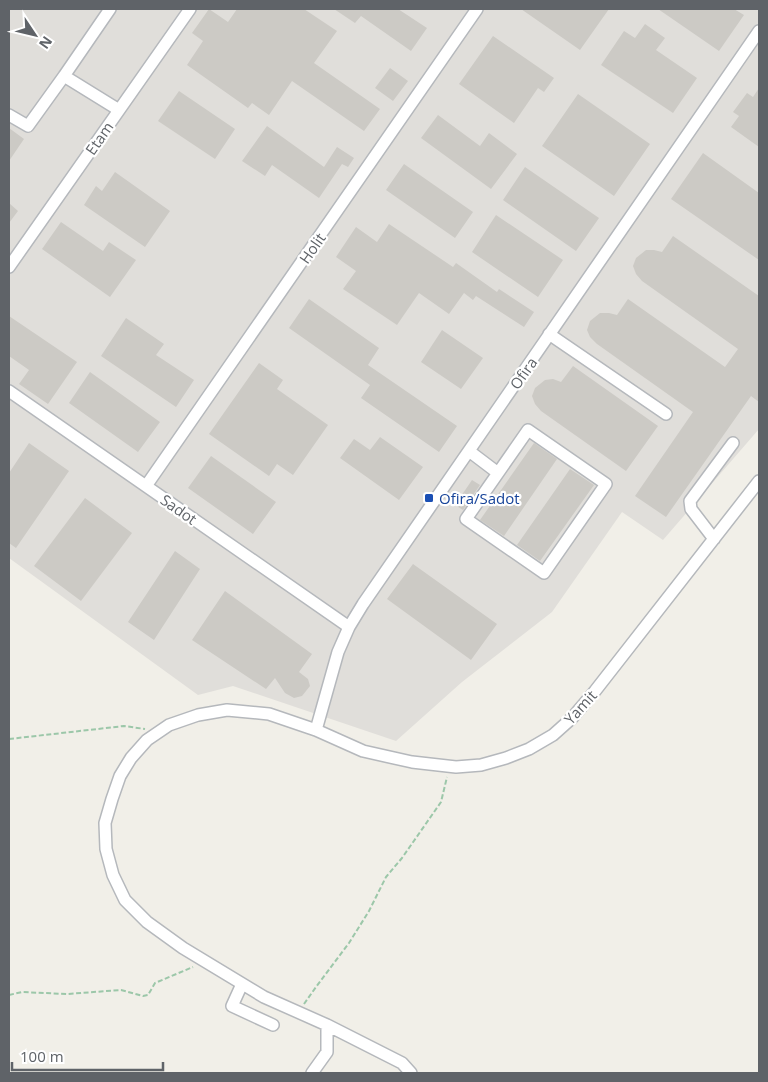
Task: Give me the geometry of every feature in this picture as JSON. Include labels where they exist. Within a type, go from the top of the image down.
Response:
[{"type":"street","points":[[9,115],[28,126],[110,9]]},
{"type":"street","name":"Etam","points":[[9,267],[190,9]]},
{"type":"street","name":"Holit","points":[[146,486],[477,9]]},
{"type":"street","name":"Ofira","points":[[316,730],[338,652],[349,628],[368,596],[759,30]]},
{"type":"street","points":[[64,76],[119,110]]},
{"type":"street","points":[[549,334],[666,414]]},
{"type":"street","name":"Sadot","points":[[9,391],[349,628]]},
{"type":"street","points":[[528,430],[606,484],[544,574],[466,519],[498,473],[528,430]]},
{"type":"street","points":[[714,539],[691,509],[690,501],[733,443]]},
{"type":"street","points":[[469,451],[498,473]]},
{"type":"street","name":"Yamit","points":[[411,1073],[402,1063],[327,1024],[264,997],[242,984],[183,948],[147,922],[125,900],[113,875],[106,849],[105,823],[120,776],[131,758],[147,740],[169,725],[198,714],[226,710],[270,714],[316,730],[363,751],[412,762],[449,766],[481,765],[529,749],[553,736],[572,718],[759,481]]},
{"type":"street","points":[[242,984],[232,1006],[273,1025]]},
{"type":"street","points":[[312,1073],[327,1052],[327,1024]]},
{"type":"path","points":[[9,739],[124,726],[152,730]]},
{"type":"path","points":[[299,1012],[349,943],[369,911],[386,877],[402,858],[441,802],[449,766]]},
{"type":"path","points":[[9,995],[22,992],[66,994],[121,990],[143,996],[148,995],[155,983],[194,966],[200,958]]},
{"type":"shaded area","points":[[9,9],[759,9],[759,429],[663,540],[622,512],[552,612],[462,682],[396,741],[233,686],[198,695],[9,558]]},
{"type":"building","points":[[209,9],[228,22],[237,9],[304,9],[337,31],[314,63],[380,109],[364,131],[292,81],[269,115],[252,103],[248,108],[187,65],[203,41],[192,33]]},
{"type":"building","points":[[334,9],[398,9],[427,28],[411,51],[361,16],[355,23]]},
{"type":"building","points":[[521,9],[609,9],[580,50]]},
{"type":"building","points":[[658,9],[734,9],[744,15],[719,51]]},
{"type":"building","points":[[645,24],[665,38],[656,50],[697,78],[673,113],[601,65],[624,31],[635,38]]},
{"type":"building","points":[[493,36],[554,78],[544,92],[538,88],[514,123],[459,84]]},
{"type":"building","points":[[390,68],[408,81],[393,101],[375,88]]},
{"type":"building","points":[[759,88],[759,147],[731,127],[739,116],[733,112],[747,93],[753,97]]},
{"type":"building","points":[[179,91],[235,129],[215,159],[158,121]]},
{"type":"building","points":[[578,94],[650,144],[614,196],[542,146]]},
{"type":"building","points":[[438,115],[480,146],[489,133],[517,154],[491,189],[421,138]]},
{"type":"building","points":[[267,126],[324,167],[337,147],[354,158],[348,167],[342,164],[319,198],[272,165],[265,176],[242,161]]},
{"type":"building","points":[[9,128],[24,139],[9,161]]},
{"type":"building","points":[[703,153],[759,193],[759,260],[671,199]]},
{"type":"building","points":[[404,164],[473,212],[455,238],[386,190]]},
{"type":"building","points":[[525,167],[599,218],[576,251],[503,200]]},
{"type":"building","points":[[115,172],[170,211],[145,247],[84,205],[96,186],[102,191]]},
{"type":"building","points":[[9,203],[18,211],[9,223]]},
{"type":"building","points":[[496,215],[563,260],[538,297],[472,252]]},
{"type":"building","points":[[61,222],[103,251],[109,242],[136,260],[110,297],[42,249]]},
{"type":"building","points":[[389,224],[453,267],[456,263],[497,292],[499,289],[534,312],[524,327],[476,296],[473,300],[464,293],[449,314],[419,293],[397,325],[343,289],[356,271],[336,257],[356,227],[377,242]]},
{"type":"building","points":[[673,236],[759,296],[759,402],[751,396],[666,517],[635,496],[693,412],[597,344],[590,337],[587,330],[590,321],[600,313],[617,315],[628,299],[725,367],[738,349],[642,281],[636,274],[633,266],[636,258],[646,250],[662,252]]},
{"type":"building","points":[[309,299],[379,348],[368,365],[457,426],[439,452],[361,398],[370,385],[289,328]]},
{"type":"building","points":[[9,316],[77,362],[48,404],[19,384],[29,370],[9,356]]},
{"type":"building","points":[[126,318],[164,344],[156,355],[194,380],[176,407],[101,356]]},
{"type":"building","points":[[442,330],[483,358],[461,389],[421,362]]},
{"type":"building","points":[[259,363],[283,380],[277,389],[328,425],[293,475],[277,464],[269,476],[209,434]]},
{"type":"building","points":[[573,366],[658,426],[626,471],[541,411],[535,404],[532,396],[535,388],[545,380],[553,379],[561,382]]},
{"type":"building","points":[[90,372],[160,422],[138,452],[69,403]]},
{"type":"building","points":[[380,437],[423,467],[399,500],[340,458],[354,439],[370,450]]},
{"type":"building","points":[[29,443],[69,471],[16,548],[9,543],[9,473]]},
{"type":"building","points":[[534,443],[557,459],[504,536],[480,520]]},
{"type":"building","points":[[211,456],[276,502],[253,534],[188,488]]},
{"type":"building","points":[[570,469],[594,485],[540,561],[517,545]]},
{"type":"building","points":[[472,480],[480,485],[463,510],[455,505]]},
{"type":"building","points":[[85,498],[132,533],[81,601],[34,566]]},
{"type":"building","points":[[175,551],[200,569],[154,640],[128,622]]},
{"type":"building","points":[[413,564],[497,624],[471,660],[387,599]]},
{"type":"building","points":[[225,591],[312,654],[299,672],[308,679],[310,686],[302,696],[294,698],[285,693],[275,678],[266,689],[192,640]]},
{"type":"place","name":"Ofira/Sadot","points":[[429,498]]}]
